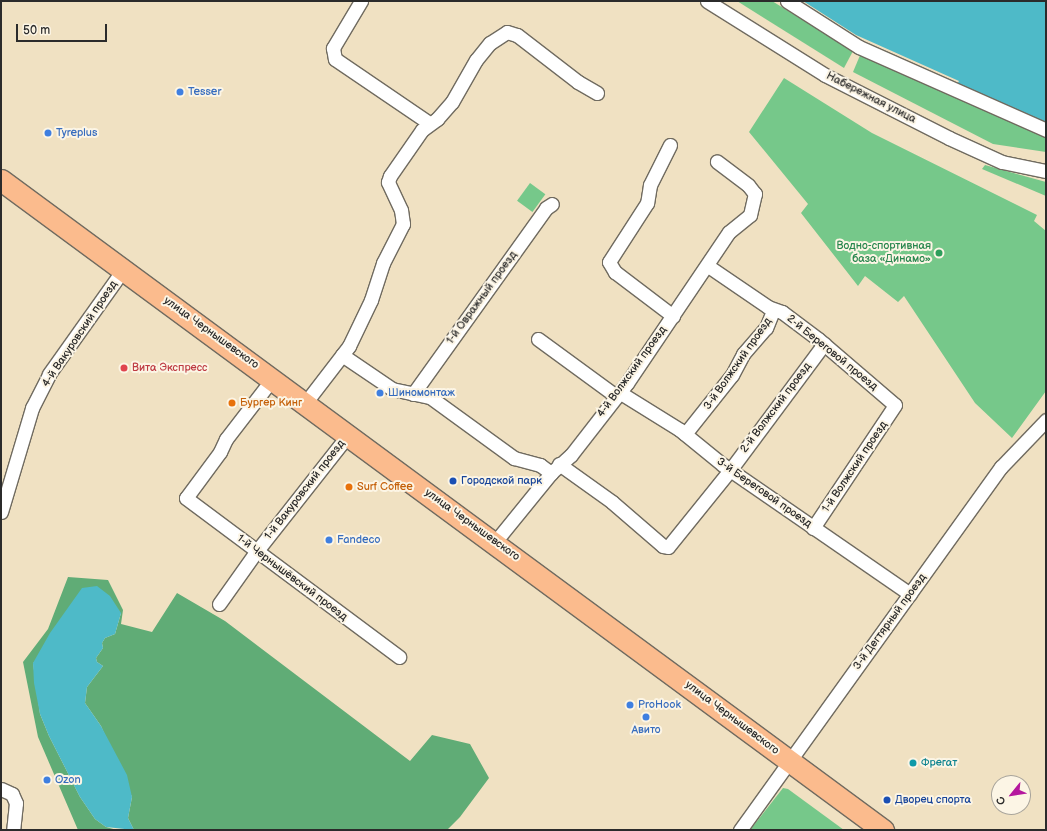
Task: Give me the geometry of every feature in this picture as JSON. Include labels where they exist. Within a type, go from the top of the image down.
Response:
[{"type":"main road","name":"улица Чернышевского","points":[[1,180],[306,402],[883,830]]},
{"type":"street","points":[[361,1],[333,48],[335,59],[429,123]]},
{"type":"street","name":"Набережная улица","points":[[707,1],[825,75],[949,138],[1002,162],[1046,171]]},
{"type":"street","points":[[787,1],[859,47],[1046,130]]},
{"type":"street","points":[[306,402],[342,355],[371,300],[383,263],[403,224],[401,210],[388,182],[390,176],[422,130],[452,102],[480,54],[499,35],[507,32],[516,35],[578,82],[597,93]]},
{"type":"street","points":[[670,145],[650,185],[646,203],[608,262],[614,272],[673,316]]},
{"type":"street","name":"4-й Волжский проезд","points":[[495,542],[555,468],[571,455],[673,316],[708,266],[729,232],[750,215],[755,194],[748,185],[717,162]]},
{"type":"street","name":"1-й Овражный проезд","points":[[413,394],[546,208],[552,204]]},
{"type":"street","name":"2-й Береговой проезд","points":[[708,266],[773,311],[782,312],[824,344],[894,405]]},
{"type":"street","name":"4-й Вакуровский проезд","points":[[1,512],[35,402],[49,374],[123,270]]},
{"type":"street","name":"3-й Волжский проезд","points":[[685,434],[732,374],[743,354],[766,328],[773,311]]},
{"type":"street","name":"3-й Береговой проезд","points":[[538,339],[617,394],[685,434],[813,528],[910,594]]},
{"type":"street","name":"2-й Волжский проезд","points":[[555,468],[612,502],[663,546],[668,546],[731,469],[824,344]]},
{"type":"street","points":[[342,355],[392,389],[430,397],[514,458],[555,468]]},
{"type":"street","name":"1-й Чернышёвский проезд","points":[[273,378],[226,439],[220,452],[186,498],[399,658]]},
{"type":"street","name":"1-й Волжский проезд","points":[[813,528],[894,405]]},
{"type":"street","name":"3-й Дегтярный проезд","points":[[740,830],[1001,467],[1046,420]]},
{"type":"street","name":"1-й Вакуровский проезд","points":[[219,604],[256,552],[349,434]]},
{"type":"street","points":[[6,792],[16,803],[13,830]]},
{"type":"green space","points":[[737,1],[772,1],[853,51],[844,68]]},
{"type":"green space","points":[[861,53],[1046,138],[1046,152],[993,144],[853,72]]},
{"type":"green space","name":"Водно-спортивная база «Динамо»","points":[[784,78],[872,133],[1037,215],[1034,221],[1046,231],[1046,391],[1012,438],[975,403],[904,296],[898,302],[865,276],[858,286],[801,213],[808,204],[749,132]]},
{"type":"green space","points":[[985,165],[1046,182],[1046,196],[982,169]]},
{"type":"green space","points":[[530,183],[545,194],[532,212],[517,201]]},
{"type":"green space","points":[[68,577],[108,580],[123,610],[121,624],[152,632],[177,593],[225,621],[410,761],[432,735],[470,744],[489,778],[460,817],[447,830],[134,830],[128,818],[132,797],[101,726],[85,703],[87,687],[103,666],[97,662],[96,658],[103,648],[102,643],[105,638],[115,634],[121,613],[33,663],[40,714],[49,736],[80,797],[95,819],[106,827],[117,830],[78,830],[38,737],[23,662],[48,629]]},
{"type":"green space","points":[[783,788],[788,789],[844,830],[750,830]]},
{"type":"water","points":[[803,1],[1046,1],[1046,125],[956,86],[959,81],[856,35]]},
{"type":"water","points":[[97,586],[110,596],[121,613],[115,634],[105,638],[102,643],[103,648],[96,658],[97,662],[103,666],[87,687],[85,703],[101,726],[127,775],[132,797],[128,818],[134,830],[106,827],[95,819],[80,797],[49,736],[40,714],[34,683],[33,663],[50,633],[82,588]]},
{"type":"place","name":"Tesser","points":[[180,92]]},
{"type":"place","name":"Tyreplus","points":[[48,133]]},
{"type":"place","name":"Водно-спортивная база «Динамо»","points":[[939,253]]},
{"type":"place","name":"Вита Экспресс","points":[[124,368]]},
{"type":"place","name":"Шиномонтаж","points":[[380,393]]},
{"type":"place","name":"Бургер Кинг","points":[[232,403]]},
{"type":"place","name":"Городской парк","points":[[453,481]]},
{"type":"place","name":"Surf Coffee","points":[[349,487]]},
{"type":"place","name":"Fandeco","points":[[329,540]]},
{"type":"place","name":"ProHook","points":[[630,705]]},
{"type":"place","name":"Авито","points":[[646,717]]},
{"type":"place","name":"Фрегат","points":[[913,763]]},
{"type":"place","name":"Ozon","points":[[47,780]]},
{"type":"place","name":"Дворец спорта","points":[[887,800]]}]
